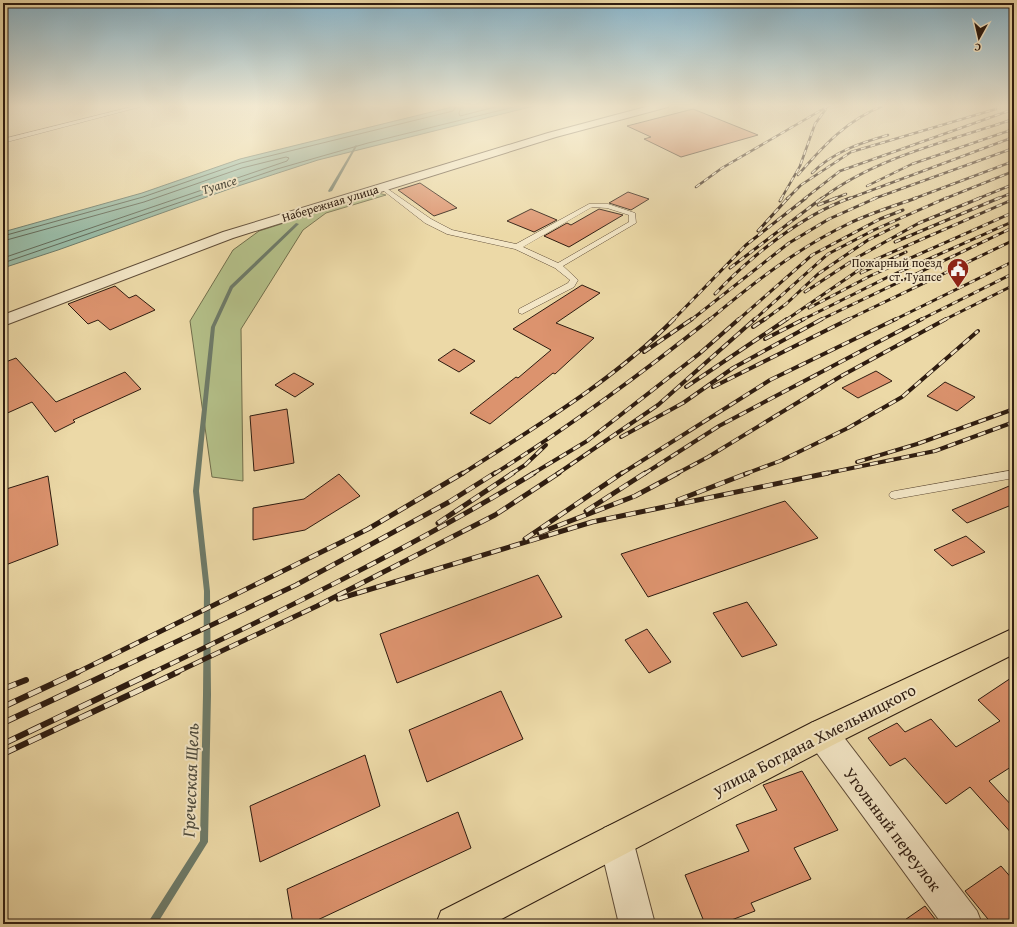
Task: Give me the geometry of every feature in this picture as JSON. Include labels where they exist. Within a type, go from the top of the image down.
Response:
[{"type":"main road","name":"улица Богдана Хмельницкого","points":[[454,924],[822,734],[1014,640]]},
{"type":"street","name":"Набережная улица","points":[[3,321],[228,235],[509,148]]},
{"type":"street","name":"Угольный переулок","points":[[822,734],[964,924]]},
{"type":"street","points":[[616,840],[637,924]]},
{"type":"lane","points":[[382,188],[428,221],[450,232],[517,247],[558,266],[574,280],[571,285],[522,311]]},
{"type":"lane","points":[[517,247],[591,205],[608,206],[633,214],[634,217],[632,223],[558,266]]},
{"type":"lane","points":[[895,495],[1014,474]]},
{"type":"green space","points":[[378,193],[386,195],[326,213],[303,230],[241,329],[243,481],[212,477],[190,321],[233,250],[259,231]]},
{"type":"water","name":"Туапсе","points":[[284,148],[365,148],[318,160],[232,188],[3,268],[3,232],[142,193],[240,159]]},
{"type":"building","points":[[663,148],[712,148],[681,157]]},
{"type":"building","points":[[420,183],[457,208],[434,216],[398,190]]},
{"type":"building","points":[[628,192],[649,199],[631,210],[609,203]]},
{"type":"building","points":[[531,209],[557,220],[534,232],[507,221]]},
{"type":"building","points":[[599,209],[623,215],[569,247],[544,236],[567,223],[571,225]]},
{"type":"building","points":[[582,285],[600,293],[556,323],[594,338],[555,374],[553,373],[490,424],[470,413],[516,377],[518,378],[551,350],[513,329]]},
{"type":"building","points":[[115,286],[129,298],[136,295],[155,310],[110,330],[98,320],[88,324],[68,304]]},
{"type":"building","points":[[454,349],[475,361],[459,372],[438,360]]},
{"type":"building","points":[[16,358],[56,402],[125,372],[141,389],[73,420],[75,422],[55,432],[32,402],[3,415],[3,363]]},
{"type":"building","points":[[876,371],[892,381],[858,398],[842,388]]},
{"type":"building","points":[[294,373],[314,384],[295,397],[275,385]]},
{"type":"building","points":[[945,382],[975,397],[957,411],[927,396]]},
{"type":"building","points":[[287,409],[294,463],[254,471],[250,416]]},
{"type":"building","points":[[339,474],[360,496],[305,530],[253,540],[253,508],[304,499]]},
{"type":"building","points":[[48,476],[58,545],[3,566],[3,490]]},
{"type":"building","points":[[1014,484],[1014,504],[967,523],[952,510]]},
{"type":"building","points":[[785,501],[818,538],[648,597],[621,554]]},
{"type":"building","points":[[966,536],[985,552],[952,566],[934,550]]},
{"type":"building","points":[[538,575],[562,617],[397,683],[380,634]]},
{"type":"building","points":[[747,602],[777,645],[742,657],[713,613]]},
{"type":"building","points":[[647,629],[671,662],[649,673],[625,640]]},
{"type":"building","points":[[1014,676],[1014,765],[989,781],[1014,808],[1014,836],[970,787],[946,804],[905,758],[890,766],[868,738],[897,723],[905,732],[931,719],[956,747],[1000,721],[978,700]]},
{"type":"building","points":[[501,691],[523,739],[427,782],[409,730]]},
{"type":"building","points":[[365,755],[380,806],[260,862],[250,806]]},
{"type":"building","points":[[802,771],[838,830],[794,848],[811,879],[751,903],[755,911],[721,924],[705,924],[685,875],[749,851],[736,825],[777,810],[763,785]]},
{"type":"building","points":[[458,812],[471,848],[309,924],[293,924],[287,889]]},
{"type":"building","points":[[1001,866],[1014,881],[1014,924],[992,924],[965,891]]},
{"type":"building","points":[[925,906],[939,924],[899,924]]},
{"type":"waterway","points":[[330,191],[355,148]]},
{"type":"waterway","name":"Греческая Щель","points":[[152,924],[204,842],[207,695],[207,591],[196,491],[213,327],[231,287],[297,224]]},
{"type":"railway","points":[[696,187],[722,168],[756,148]]},
{"type":"railway","points":[[781,199],[800,166],[806,148]]},
{"type":"railway","points":[[798,175],[822,148]]},
{"type":"railway","points":[[812,173],[829,159],[849,148]]},
{"type":"railway","points":[[788,198],[801,185],[851,152],[864,148]]},
{"type":"railway","points":[[804,199],[840,171],[904,148]]},
{"type":"railway","points":[[821,199],[842,184],[865,172],[889,161],[924,148]]},
{"type":"railway","points":[[867,186],[912,164],[958,148]]},
{"type":"railway","points":[[848,199],[984,148]]},
{"type":"railway","points":[[873,199],[1013,148]]},
{"type":"railway","points":[[913,199],[1014,161]]},
{"type":"railway","points":[[944,199],[1014,171]]},
{"type":"railway","points":[[977,199],[1014,184]]},
{"type":"railway","points":[[997,199],[1014,192]]},
{"type":"railway","points":[[833,199],[846,194]]},
{"type":"railway","points":[[758,231],[788,198]]},
{"type":"railway","points":[[674,319],[746,245],[806,198]]},
{"type":"railway","points":[[730,268],[822,198]]},
{"type":"railway","points":[[818,205],[836,198]]},
{"type":"railway","points":[[715,294],[744,266],[778,238],[813,215],[850,198]]},
{"type":"railway","points":[[691,320],[789,243],[829,219],[876,198]]},
{"type":"railway","points":[[709,320],[776,267],[812,243],[858,219],[916,198]]},
{"type":"railway","points":[[754,320],[828,254],[874,230],[946,198]]},
{"type":"railway","points":[[805,292],[858,257],[919,223],[980,198]]},
{"type":"railway","points":[[895,242],[999,198]]},
{"type":"railway","points":[[786,320],[872,261],[1014,199]]},
{"type":"railway","points":[[738,320],[812,255],[880,219],[903,210]]},
{"type":"railway","points":[[809,308],[870,276],[1014,212]]},
{"type":"railway","points":[[804,319],[888,277],[1014,221]]},
{"type":"railway","points":[[764,320],[786,304],[818,274],[868,240],[898,225]]},
{"type":"railway","points":[[821,319],[1014,227]]},
{"type":"railway","points":[[847,320],[1014,240]]},
{"type":"railway","points":[[861,273],[906,252]]},
{"type":"railway","points":[[894,320],[1014,261]]},
{"type":"railway","points":[[922,319],[1014,273]]},
{"type":"railway","points":[[946,319],[1014,285]]},
{"type":"railway","points":[[462,474],[545,421],[599,383],[650,342],[674,319]]},
{"type":"railway","points":[[644,352],[692,319]]},
{"type":"railway","points":[[494,474],[550,438],[604,400],[710,319]]},
{"type":"railway","points":[[532,474],[587,441],[699,354],[739,319]]},
{"type":"railway","points":[[557,474],[658,405],[755,319]]},
{"type":"railway","points":[[753,327],[765,319]]},
{"type":"railway","points":[[686,387],[787,319]]},
{"type":"railway","points":[[765,339],[804,319]]},
{"type":"railway","points":[[621,437],[683,403],[733,368],[821,319]]},
{"type":"railway","points":[[621,474],[770,380],[896,319]]},
{"type":"railway","points":[[644,474],[719,426],[922,319]]},
{"type":"railway","points":[[676,474],[708,457],[843,375],[946,319]]},
{"type":"railway","points":[[713,387],[847,320]]},
{"type":"railway","points":[[745,474],[780,461],[848,428],[902,397],[978,331]]},
{"type":"railway","points":[[857,462],[917,444],[1014,409]]},
{"type":"railway","points":[[823,474],[935,451],[1014,422]]},
{"type":"railway","points":[[511,474],[525,465],[546,445]]},
{"type":"railway","points":[[76,673],[368,529],[463,473]]},
{"type":"railway","points":[[110,673],[296,585],[449,502],[495,473]]},
{"type":"railway","points":[[438,523],[513,473]]},
{"type":"railway","points":[[152,673],[393,553],[488,501],[534,473]]},
{"type":"railway","points":[[175,673],[317,606],[495,515],[559,473]]},
{"type":"railway","points":[[525,539],[622,473]]},
{"type":"railway","points":[[586,511],[645,473]]},
{"type":"railway","points":[[539,533],[635,496],[678,473]]},
{"type":"railway","points":[[678,500],[748,473]]},
{"type":"railway","points":[[338,599],[592,522],[828,473]]},
{"type":"railway","points":[[3,707],[78,672]]},
{"type":"railway","points":[[3,723],[112,672]]},
{"type":"railway","points":[[3,744],[154,672]]},
{"type":"railway","points":[[3,754],[178,672]]},
{"type":"railway","points":[[3,689],[26,680]]},
{"type":"place","name":"Пожарный поезд ст. Туапсе","points":[[958,288]]}]
